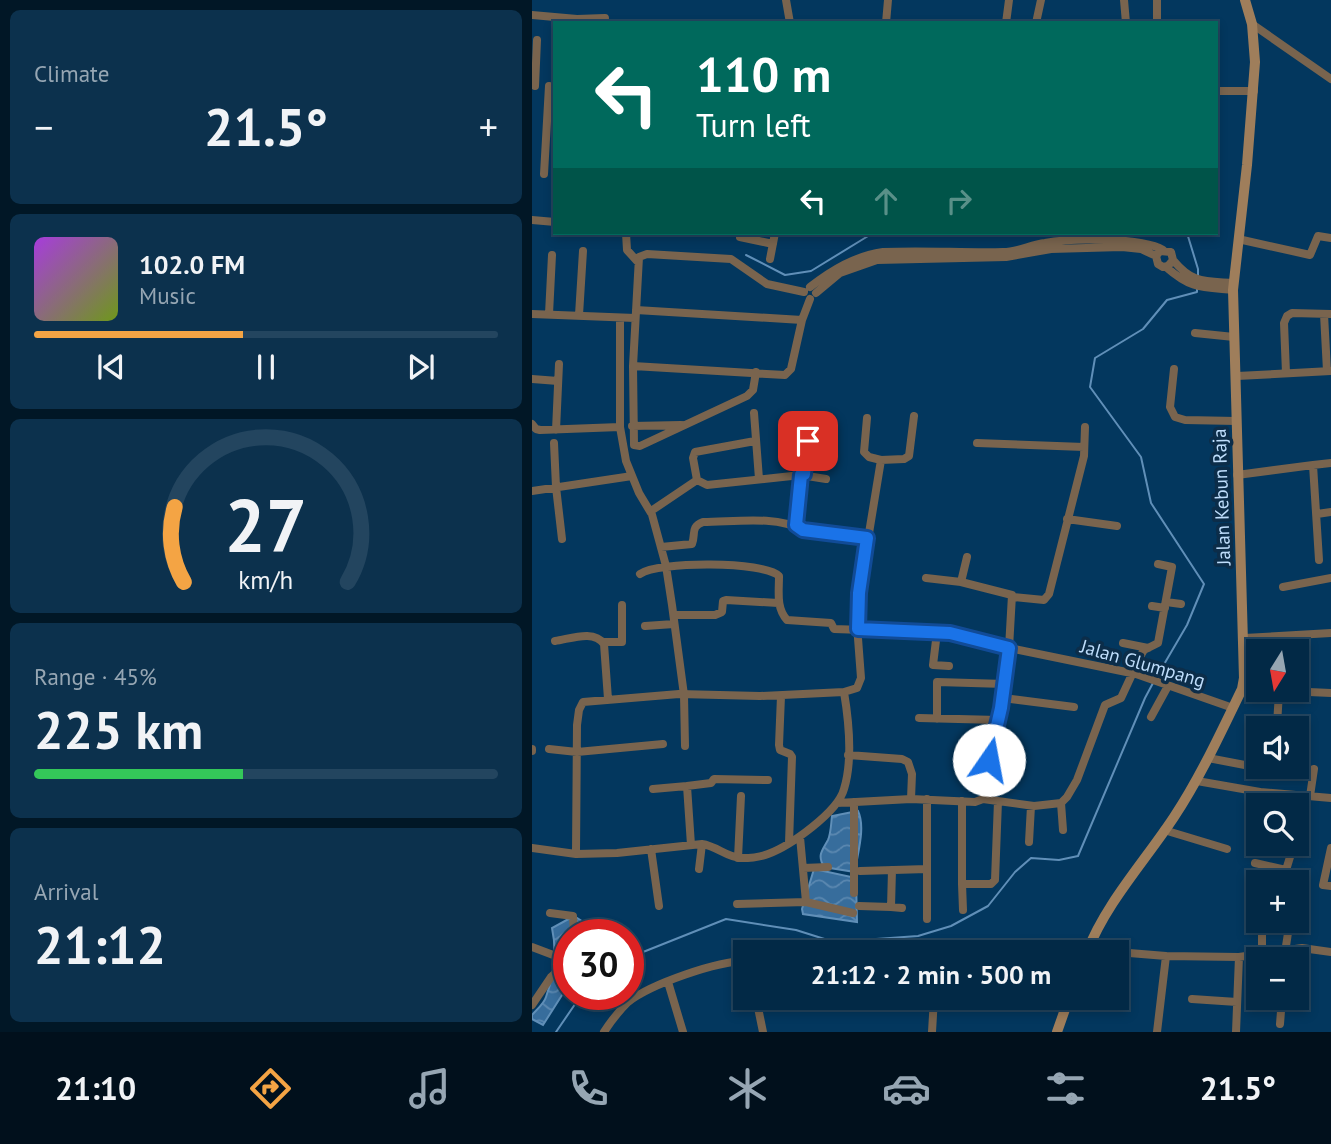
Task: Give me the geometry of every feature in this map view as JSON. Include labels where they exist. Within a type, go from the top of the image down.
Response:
[{"type":"street","points":[[786,0],[790,21]]},
{"type":"street","points":[[886,21],[888,0]]},
{"type":"street","points":[[1006,21],[1009,0]]},
{"type":"street","points":[[1036,21],[1041,0]]},
{"type":"street","points":[[1124,0],[1126,21]]},
{"type":"street","points":[[1157,0],[1157,21]]},
{"type":"street","name":"Jalan Kebun Raja","points":[[1092,940],[1139,865],[1197,781],[1242,689],[1245,670],[1233,286],[1254,92],[1255,54],[1252,24],[1245,0]]},
{"type":"street","points":[[532,15],[577,19],[605,18]]},
{"type":"street","points":[[1252,24],[1331,79]]},
{"type":"street","points":[[537,40],[534,86],[552,85],[551,121],[544,174]]},
{"type":"street","points":[[1218,91],[1254,92]]},
{"type":"street","points":[[532,220],[553,222]]},
{"type":"street","points":[[626,235],[626,250],[637,261]]},
{"type":"street","points":[[770,259],[775,235]]},
{"type":"street","points":[[1238,239],[1310,255],[1318,236],[1331,238]]},
{"type":"street","points":[[740,237],[773,244]]},
{"type":"street","points":[[634,366],[785,375],[789,373],[810,293],[852,267],[904,255],[1017,256],[1051,249],[1122,247],[1160,253],[1171,252],[1173,260],[1192,282]]},
{"type":"street","points":[[579,315],[583,251]]},
{"type":"street","points":[[1160,253],[1158,264],[1166,267],[1181,280],[1233,286]]},
{"type":"street","points":[[756,372],[753,390],[747,396],[688,425],[638,446],[633,444],[637,261],[647,254],[731,259],[767,284],[810,293]]},
{"type":"street","points":[[549,314],[552,255]]},
{"type":"street","points":[[1166,267],[1173,260]]},
{"type":"street","points":[[1237,376],[1329,371],[1327,314],[1292,313],[1287,316],[1284,323],[1286,373]]},
{"type":"street","points":[[532,314],[620,318],[636,314],[802,320]]},
{"type":"street","points":[[620,318],[620,427],[626,461],[639,493],[651,513],[666,566],[684,695],[685,746]]},
{"type":"street","points":[[1195,334],[1234,337]]},
{"type":"street","points":[[556,430],[559,364]]},
{"type":"street","points":[[1174,369],[1170,407],[1175,417],[1185,420],[1236,421]]},
{"type":"street","points":[[532,379],[558,381]]},
{"type":"street","points":[[754,413],[759,479]]},
{"type":"street","points":[[867,418],[864,452],[869,457],[881,460],[904,459],[909,456],[914,416]]},
{"type":"street","points":[[532,424],[540,430],[620,427]]},
{"type":"street","points":[[632,426],[688,425]]},
{"type":"street","points":[[926,578],[992,588],[1013,597],[1038,600],[1047,598],[1084,456],[1085,427]]},
{"type":"street","points":[[697,480],[693,458],[695,452],[755,441]]},
{"type":"street","points":[[796,525],[808,441]]},
{"type":"street","points":[[554,443],[562,538]]},
{"type":"street","points":[[977,443],[1084,447]]},
{"type":"street","points":[[576,853],[577,752],[579,710],[583,702],[684,695],[844,692],[857,688],[861,682],[859,593],[881,460]]},
{"type":"street","points":[[1237,475],[1331,463]]},
{"type":"street","points":[[1313,465],[1319,559]]},
{"type":"street","points":[[697,480],[707,485],[802,474],[826,479]]},
{"type":"street","points":[[532,491],[632,476]]},
{"type":"street","points":[[651,513],[655,507],[697,480]]},
{"type":"street","points":[[1317,514],[1331,512]]},
{"type":"street","points":[[1067,519],[1117,526]]},
{"type":"street","points":[[662,547],[692,544],[693,529],[703,522],[796,525],[803,530],[867,538]]},
{"type":"street","points":[[961,582],[967,557]]},
{"type":"street","points":[[983,799],[1031,806],[1061,803],[1067,797],[1077,780],[1102,710],[1105,705],[1121,698],[1140,655],[1158,643],[1172,567],[1158,564]]},
{"type":"street","points":[[640,573],[666,566],[728,565],[777,573],[779,576],[778,603],[726,600],[723,601],[722,612],[715,615],[645,626]]},
{"type":"street","points":[[1283,587],[1321,575],[1331,578]]},
{"type":"street","points":[[837,803],[911,799],[980,802],[983,799],[1003,698],[1013,597]]},
{"type":"street","name":"Jalan Glumpang","points":[[778,603],[783,617],[787,620],[831,623],[834,629],[840,631],[858,629],[957,634],[1009,648],[1134,673],[1233,708]]},
{"type":"street","points":[[1152,606],[1181,604]]},
{"type":"street","points":[[603,642],[622,642],[622,605]]},
{"type":"street","points":[[937,632],[933,665],[950,666]]},
{"type":"street","points":[[1244,638],[1331,633]]},
{"type":"street","points":[[555,641],[592,635],[603,642],[608,699]]},
{"type":"street","points":[[1123,643],[1147,648]]},
{"type":"street","points":[[937,719],[937,682],[1005,684]]},
{"type":"street","points":[[1152,717],[1168,687]]},
{"type":"street","points":[[1242,689],[1246,689]]},
{"type":"street","points":[[532,848],[576,853],[617,853],[702,844],[711,845],[738,858],[767,855],[800,837],[837,803],[845,788],[848,755],[844,692]]},
{"type":"street","points":[[1309,693],[1331,693]]},
{"type":"street","points":[[781,695],[779,745],[780,750],[792,757],[789,843]]},
{"type":"street","points":[[1003,698],[1074,707]]},
{"type":"street","points":[[919,718],[998,720]]},
{"type":"street","points":[[549,749],[577,752],[663,744]]},
{"type":"street","points":[[848,755],[902,759],[908,762],[912,774],[911,799]]},
{"type":"street","points":[[1208,758],[1246,765]]},
{"type":"street","points":[[1308,793],[1314,769]]},
{"type":"street","points":[[653,789],[711,783],[714,779],[768,780]]},
{"type":"street","points":[[1197,781],[1272,793]]},
{"type":"street","points":[[687,786],[691,845]]},
{"type":"street","points":[[738,858],[741,796]]},
{"type":"street","points":[[1309,796],[1331,798]]},
{"type":"street","points":[[926,919],[927,799]]},
{"type":"street","points":[[962,884],[991,884],[995,880],[998,801]]},
{"type":"street","points":[[854,802],[854,893]]},
{"type":"street","points":[[962,802],[963,910]]},
{"type":"street","points":[[1061,803],[1063,830]]},
{"type":"street","points":[[1029,842],[1031,806]]},
{"type":"street","points":[[1164,830],[1227,849]]},
{"type":"street","points":[[800,837],[806,902]]},
{"type":"street","points":[[699,869],[702,844]]},
{"type":"street","points":[[1331,848],[1323,885],[1331,886]]},
{"type":"street","points":[[651,849],[659,906]]},
{"type":"street","points":[[1255,863],[1286,870],[1290,856]]},
{"type":"street","points":[[803,868],[828,867]]},
{"type":"street","points":[[860,871],[927,869]]},
{"type":"street","points":[[891,907],[892,870]]},
{"type":"street","points":[[737,904],[806,902],[856,910],[902,908]]},
{"type":"street","points":[[550,913],[573,915],[573,919]]},
{"type":"street","points":[[532,947],[569,961],[535,993],[532,1004]]},
{"type":"street","points":[[1309,949],[1331,953]]},
{"type":"street","points":[[1129,953],[1246,956]]},
{"type":"street","points":[[1157,1032],[1166,956]]},
{"type":"street","points":[[1236,1032],[1239,957]]},
{"type":"street","points":[[604,1032],[630,1001],[668,982],[705,969],[733,964]]},
{"type":"street","points":[[668,982],[683,1032]]},
{"type":"street","points":[[1192,999],[1237,1002]]},
{"type":"street","points":[[758,1010],[763,1032]]},
{"type":"street","points":[[932,1032],[933,1010]]},
{"type":"street","points":[[1058,1032],[1065,1010]]},
{"type":"street","points":[[1280,1024],[1281,1010]]},
{"type":"water","points":[[858,811],[861,833],[855,872],[824,867],[821,856],[829,837],[832,816]]},
{"type":"water","points":[[814,869],[856,878],[857,922],[803,914],[802,909]]},
{"type":"water","points":[[553,969],[553,1009],[543,1025],[532,1019],[532,1015],[545,1000]]},
{"type":"waterway","points":[[746,255],[785,275],[811,271],[870,235]]},
{"type":"waterway","points":[[1188,235],[1198,275]]},
{"type":"waterway","points":[[1156,678],[1187,625],[1204,584],[1151,503],[1141,457],[1090,387],[1095,358],[1143,329],[1167,300],[1197,292],[1197,288]]},
{"type":"waterway","points":[[644,952],[726,919],[796,930],[834,942],[918,936],[951,926],[988,906],[1015,872],[1031,858],[1059,860],[1078,856],[1153,683]]},
{"type":"waterway","points":[[556,1032],[571,1010]]},
{"type":"route","points":[[808,441],[804,474],[801,475],[796,525],[800,529],[818,533],[867,538],[859,593],[858,629],[950,633],[1009,648],[1001,708],[989,760]]}]
